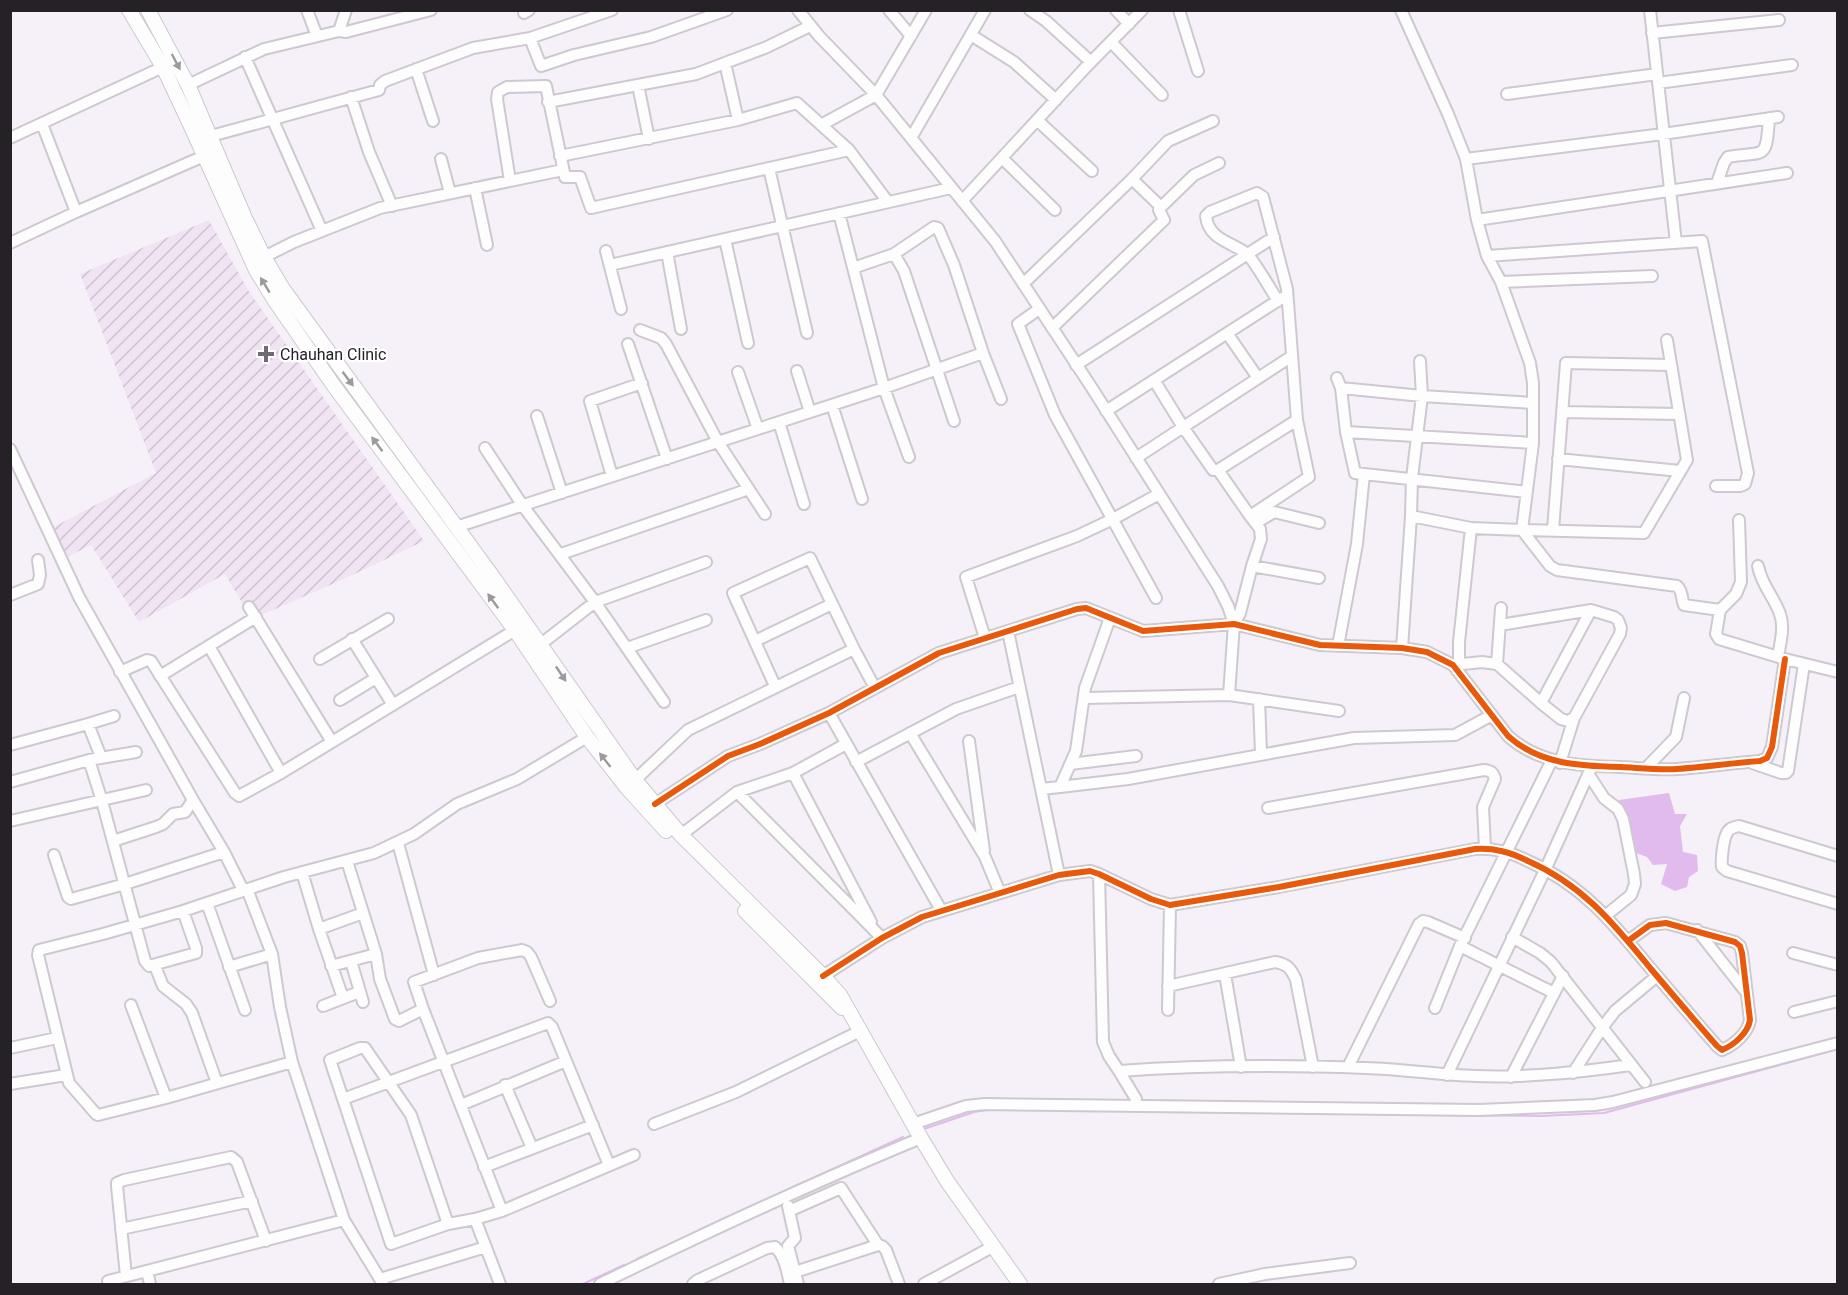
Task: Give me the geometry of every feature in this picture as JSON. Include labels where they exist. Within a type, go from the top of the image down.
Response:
[{"type":"main road","points":[[129,10],[163,67],[256,270],[334,386],[515,630],[587,737],[647,811],[833,1001],[852,1016]]},
{"type":"main road","points":[[148,10],[188,85],[244,216],[283,289],[541,644],[635,780],[681,835],[840,995],[947,1181],[1020,1284]]},
{"type":"street","points":[[307,10],[317,36]]},
{"type":"street","points":[[339,31],[346,10]]},
{"type":"street","points":[[188,85],[264,49],[339,31],[346,32],[431,10]]},
{"type":"street","points":[[211,136],[379,90],[380,85],[385,81],[473,48],[530,38],[612,10]]},
{"type":"street","points":[[530,38],[541,66],[574,55],[651,37],[727,10]]},
{"type":"street","points":[[889,10],[911,36]]},
{"type":"street","points":[[821,125],[876,95],[926,10]]},
{"type":"street","points":[[911,138],[985,10]]},
{"type":"street","points":[[1030,10],[1046,21],[1091,62]]},
{"type":"street","points":[[1116,10],[1130,24]]},
{"type":"street","points":[[962,201],[1142,10]]},
{"type":"street","points":[[1179,10],[1198,71]]},
{"type":"street","points":[[1401,10],[1466,159],[1477,220],[1487,256],[1501,282],[1530,363],[1533,383],[1533,443],[1522,530],[1550,566],[1557,570],[1677,586],[1682,592],[1684,605],[1720,610]]},
{"type":"street","points":[[1650,10],[1676,243]]},
{"type":"street","points":[[803,12],[810,26],[876,95],[995,242],[1218,586],[1234,624],[1229,695]]},
{"type":"street","points":[[1652,33],[1779,20]]},
{"type":"street","points":[[548,102],[696,74],[767,47],[810,26]]},
{"type":"street","points":[[971,35],[1014,62],[1056,100]]},
{"type":"street","points":[[1111,42],[1162,95]]},
{"type":"street","points":[[245,57],[322,231]]},
{"type":"street","points":[[725,63],[738,120]]},
{"type":"street","points":[[1507,94],[1791,65]]},
{"type":"street","points":[[10,138],[163,67]]},
{"type":"street","points":[[417,69],[433,121]]},
{"type":"street","points":[[638,85],[649,138]]},
{"type":"street","points":[[510,181],[497,99],[498,92],[507,87],[546,86],[565,177],[580,177],[591,208],[849,150]]},
{"type":"street","points":[[351,97],[369,152],[392,206]]},
{"type":"street","points":[[560,156],[738,120],[797,103],[849,150],[888,202]]},
{"type":"street","points":[[1466,159],[1664,135],[1773,117],[1764,149],[1755,155],[1728,157],[1717,183]]},
{"type":"street","points":[[1037,120],[1092,171]]},
{"type":"street","points":[[1023,284],[1168,141],[1213,121]]},
{"type":"street","points":[[42,124],[76,212]]},
{"type":"street","points":[[10,243],[204,156]]},
{"type":"street","points":[[1002,158],[1055,210]]},
{"type":"street","points":[[441,159],[450,193]]},
{"type":"street","points":[[1052,328],[1164,220],[1159,210],[1161,207],[1194,175],[1219,163]]},
{"type":"street","points":[[769,168],[807,333]]},
{"type":"street","points":[[264,257],[380,208],[563,170]]},
{"type":"street","points":[[1477,220],[1786,173]]},
{"type":"street","points":[[1132,179],[1161,207]]},
{"type":"street","points":[[475,188],[487,245]]},
{"type":"street","points":[[610,265],[951,188]]},
{"type":"street","points":[[1253,519],[1310,477],[1297,420],[1292,356],[1274,237],[1263,197],[1259,193],[1208,214],[1206,220],[1214,234],[1247,254],[1283,298]]},
{"type":"street","points":[[840,213],[884,388],[909,457]]},
{"type":"street","points":[[853,268],[894,254],[932,228],[938,228],[954,265],[1001,399]]},
{"type":"street","points":[[1076,364],[1274,237]]},
{"type":"street","points":[[724,239],[748,343]]},
{"type":"street","points":[[1487,256],[1702,241],[1748,473],[1745,484],[1716,486]]},
{"type":"street","points":[[606,251],[621,309]]},
{"type":"street","points":[[667,252],[681,329]]},
{"type":"street","points":[[894,254],[904,271],[954,421]]},
{"type":"street","points":[[1501,282],[1652,276]]},
{"type":"street","points":[[1106,411],[1283,298]]},
{"type":"street","points":[[1039,309],[1018,324],[1055,415],[1156,598]]},
{"type":"street","points":[[640,330],[661,338],[666,344],[718,442],[765,514]]},
{"type":"street","points":[[1227,333],[1258,378]]},
{"type":"street","points":[[1412,516],[1471,528],[1644,533],[1687,460],[1667,340]]},
{"type":"street","points":[[628,344],[667,459]]},
{"type":"street","points":[[456,528],[884,388],[983,353]]},
{"type":"street","points":[[1136,458],[1292,356]]},
{"type":"street","points":[[1402,648],[1412,516],[1412,478],[1422,396],[1420,361]]},
{"type":"street","points":[[1552,530],[1566,363],[1671,365]]},
{"type":"street","points":[[797,371],[810,412]]},
{"type":"street","points":[[738,372],[758,429]]},
{"type":"street","points":[[1154,380],[1211,469],[1218,470],[1297,420]]},
{"type":"street","points":[[612,476],[590,401],[642,383]]},
{"type":"street","points":[[1527,492],[1355,473],[1339,383],[1422,396],[1533,403]]},
{"type":"street","points":[[832,405],[862,499]]},
{"type":"street","points":[[1562,412],[1679,414]]},
{"type":"street","points":[[537,416],[562,493]]},
{"type":"street","points":[[779,422],[804,504]]},
{"type":"street","points":[[1346,432],[1533,443]]},
{"type":"street","points":[[485,448],[664,702]]},
{"type":"street","points":[[10,449],[78,597],[245,890],[272,954],[292,1062],[344,1220],[381,1282],[486,1247]]},
{"type":"street","points":[[1558,459],[1680,471]]},
{"type":"street","points":[[1218,470],[1260,529],[1261,538],[1240,613],[1234,624]]},
{"type":"street","points":[[1338,646],[1357,544],[1364,474]]},
{"type":"street","points":[[561,554],[749,489]]},
{"type":"street","points":[[985,638],[966,577],[1077,536],[1159,494]]},
{"type":"street","points":[[1253,519],[1274,512],[1319,523]]},
{"type":"street","points":[[1739,520],[1741,582],[1736,594],[1720,610],[1716,634],[1719,639],[1838,672]]},
{"type":"street","points":[[1471,528],[1456,664],[1508,736],[1517,744],[1540,757],[1590,771],[1676,769],[1760,761],[1767,758],[1770,753],[1782,658],[1782,629],[1780,615],[1762,581],[1758,566]]},
{"type":"street","points":[[775,686],[733,593],[810,558],[875,688]]},
{"type":"street","points":[[10,595],[38,584],[40,575],[38,560]]},
{"type":"street","points":[[541,644],[595,602],[706,562]]},
{"type":"street","points":[[1252,566],[1319,578]]},
{"type":"street","points":[[755,641],[832,604]]},
{"type":"street","points":[[249,607],[332,742]]},
{"type":"street","points":[[655,804],[728,756],[829,713],[939,653],[1086,608],[1143,631],[1234,624],[1320,645],[1402,648],[1427,652],[1456,664],[1482,662],[1497,664],[1541,704],[1562,719],[1568,721],[1574,718]]},
{"type":"street","points":[[1497,664],[1501,608]]},
{"type":"street","points":[[1435,1008],[1463,942],[1507,852],[1556,761],[1574,718],[1620,634],[1621,627],[1614,617],[1591,610],[1500,625]]},
{"type":"street","points":[[1541,704],[1591,610]]},
{"type":"street","points":[[160,676],[256,617]]},
{"type":"street","points":[[1060,787],[1076,751],[1085,687],[1110,618]]},
{"type":"street","points":[[320,658],[388,619]]},
{"type":"street","points":[[627,648],[706,620]]},
{"type":"street","points":[[120,672],[149,660],[239,796],[515,630]]},
{"type":"street","points":[[1008,631],[1059,875]]},
{"type":"street","points":[[352,639],[393,705]]},
{"type":"street","points":[[209,646],[280,773]]},
{"type":"street","points":[[635,780],[688,730],[854,649]]},
{"type":"street","points":[[1748,762],[1781,773],[1788,771],[1804,664]]},
{"type":"street","points":[[340,700],[376,678]]},
{"type":"street","points":[[856,762],[956,709],[1019,687]]},
{"type":"street","points":[[1084,698],[1229,695],[1339,711]]},
{"type":"street","points":[[1646,768],[1676,737],[1684,698]]},
{"type":"street","points":[[1259,699],[1261,754]]},
{"type":"street","points":[[829,713],[941,910]]},
{"type":"street","points":[[1041,789],[1128,779],[1354,738],[1455,735],[1492,715]]},
{"type":"street","points":[[10,745],[114,716]]},
{"type":"street","points":[[88,724],[100,757]]},
{"type":"street","points":[[910,733],[985,858],[1000,893]]},
{"type":"street","points":[[292,1062],[98,1115],[72,1087],[66,1075],[38,956],[39,950],[135,925],[302,872],[374,853],[398,843],[457,804],[517,779],[587,737]]},
{"type":"street","points":[[969,741],[985,858]]},
{"type":"street","points":[[681,835],[737,792],[793,773],[846,744]]},
{"type":"street","points":[[10,782],[100,757],[136,752]]},
{"type":"street","points":[[1070,764],[1136,756]]},
{"type":"street","points":[[89,760],[146,964],[152,967],[196,953],[183,911]]},
{"type":"street","points":[[1268,808],[1484,770],[1491,771],[1495,779],[1482,814],[1485,848]]},
{"type":"street","points":[[1447,1075],[1590,771]]},
{"type":"street","points":[[1590,771],[1604,798],[1618,809],[1623,819],[1634,874],[1635,884],[1631,895],[1605,916]]},
{"type":"street","points":[[793,773],[879,936]]},
{"type":"street","points":[[10,821],[146,790]]},
{"type":"street","points":[[737,792],[879,936]]},
{"type":"street","points":[[113,841],[160,826],[173,814],[185,812],[193,800]]},
{"type":"street","points":[[1838,856],[1739,826],[1727,832],[1721,861],[1722,867],[1727,871],[1838,904]]},
{"type":"street","points":[[398,843],[434,975]]},
{"type":"street","points":[[823,976],[879,936],[922,917],[1059,875],[1090,871],[1151,899],[1170,905],[1491,848],[1546,868],[1577,889],[1628,941],[1722,1050],[1749,1027],[1740,946],[1730,939],[1666,923],[1657,923],[1643,928],[1628,941]]},
{"type":"street","points":[[54,855],[70,899],[125,885],[224,852]]},
{"type":"street","points":[[347,861],[376,954],[380,979],[395,1019],[399,1021],[423,1010]]},
{"type":"street","points":[[302,872],[343,998]]},
{"type":"street","points":[[1099,874],[1103,1042],[1109,1056],[1136,1099]]},
{"type":"street","points":[[207,903],[245,1010]]},
{"type":"street","points":[[1168,1010],[1170,905]]},
{"type":"street","points":[[319,929],[363,913]]},
{"type":"street","points":[[1348,1067],[1419,924],[1423,921],[1463,942],[1499,965],[1554,993]]},
{"type":"street","points":[[1697,930],[1746,991]]},
{"type":"street","points":[[1512,937],[1540,953],[1563,976],[1644,1082]]},
{"type":"street","points":[[502,1211],[414,982],[478,958],[522,950],[531,957],[550,1001]]},
{"type":"street","points":[[1793,953],[1838,965]]},
{"type":"street","points":[[229,967],[272,954]]},
{"type":"street","points":[[331,966],[376,954]]},
{"type":"street","points":[[323,1006],[343,998],[361,997],[351,961]]},
{"type":"street","points":[[1168,986],[1275,962],[1285,964],[1292,970],[1296,980],[1313,1067]]},
{"type":"street","points":[[155,966],[163,986],[186,1004],[192,1013],[217,1083]]},
{"type":"street","points":[[1225,974],[1241,1067]]},
{"type":"street","points":[[1511,1077],[1563,976]]},
{"type":"street","points":[[1573,1073],[1615,1011],[1657,976]]},
{"type":"street","points":[[1794,1012],[1838,1000]]},
{"type":"street","points":[[131,1005],[166,1098]]},
{"type":"street","points":[[343,1099],[548,1023],[552,1027],[609,1165]]},
{"type":"street","points":[[654,1124],[736,1092],[860,1031]]},
{"type":"street","points":[[10,1048],[57,1038]]},
{"type":"street","points":[[913,1124],[966,1106],[985,1104],[1468,1110],[1595,1104],[1625,1099],[1838,1043]]},
{"type":"street","points":[[448,1224],[411,1115],[367,1050],[363,1047],[332,1058],[330,1062],[391,1244],[448,1224],[475,1220],[502,1211],[634,1155]]},
{"type":"street","points":[[461,1105],[566,1061]]},
{"type":"street","points":[[1119,1071],[1241,1067],[1348,1067],[1447,1075],[1511,1077],[1573,1073],[1631,1065]]},
{"type":"street","points":[[10,1084],[66,1075]]},
{"type":"street","points":[[505,1085],[532,1148]]},
{"type":"street","points":[[484,1167],[593,1125]]},
{"type":"street","points":[[600,1284],[786,1197],[921,1138]]},
{"type":"street","points":[[126,1276],[117,1186],[120,1181],[228,1157],[235,1159],[266,1241]]},
{"type":"street","points":[[789,1211],[841,1188],[878,1245],[886,1250],[899,1284]]},
{"type":"street","points":[[786,1197],[795,1238],[788,1246],[798,1284]]},
{"type":"street","points":[[121,1228],[252,1201]]},
{"type":"street","points":[[108,1281],[344,1220]]},
{"type":"street","points":[[475,1220],[500,1284]]},
{"type":"street","points":[[795,1272],[878,1245]]},
{"type":"street","points":[[693,1284],[767,1248],[775,1247],[784,1259],[790,1284]]},
{"type":"street","points":[[924,1284],[992,1247]]},
{"type":"street","points":[[1219,1284],[1265,1274],[1350,1263]]},
{"type":"street","points":[[147,1271],[150,1284]]},
{"type":"shaded area","points":[[209,220],[248,290],[424,541],[252,619],[225,574],[139,622],[91,545],[63,559],[48,530],[156,473],[80,274]]},
{"type":"shaded area","points":[[1669,793],[1675,814],[1687,814],[1680,826],[1683,852],[1697,855],[1698,871],[1689,877],[1687,887],[1675,891],[1661,884],[1667,864],[1653,865],[1647,857],[1636,853],[1619,800]]},
{"type":"waterway","points":[[1442,1115],[1541,1116],[1604,1113],[1838,1049]]},
{"type":"waterway","points":[[921,1130],[974,1112],[1017,1110]]},
{"type":"waterway","points":[[1137,1111],[1435,1115]]},
{"type":"waterway","points":[[699,1230],[903,1137]]},
{"type":"waterway","points":[[637,1259],[686,1237]]},
{"type":"waterway","points":[[583,1284],[624,1265]]},
{"type":"cycle path","points":[[655,804],[728,756],[829,713],[939,653],[1077,609],[1086,608],[1143,631],[1234,624],[1320,645],[1402,648],[1427,652],[1453,665],[1508,736],[1520,746],[1547,758],[1591,766],[1677,769],[1760,761],[1767,758],[1772,747],[1785,659]]},
{"type":"cycle path","points":[[823,976],[882,938],[922,917],[1059,875],[1090,871],[1151,899],[1170,905],[1279,887],[1475,849],[1489,849],[1509,853],[1528,861],[1548,871],[1581,894],[1610,921],[1722,1050],[1736,1042],[1743,1034],[1750,1020],[1740,946],[1735,942],[1666,923],[1650,925],[1628,941]]},
{"type":"place","name":"Chauhan Clinic","points":[[266,354]]}]
